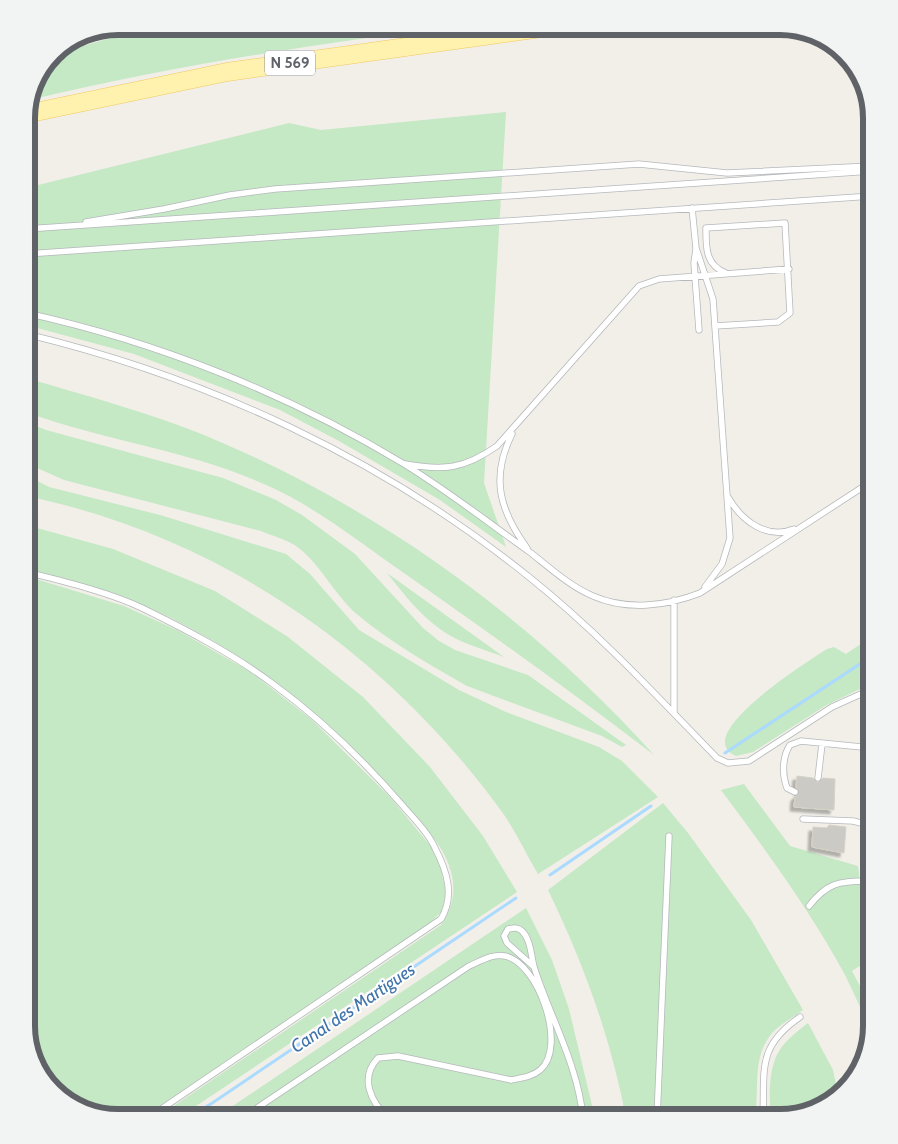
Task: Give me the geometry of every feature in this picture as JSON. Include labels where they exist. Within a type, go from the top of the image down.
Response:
[{"type":"main road","name":"N 569","points":[[35,112],[227,72],[492,35]]},
{"type":"lane","points":[[57,227],[164,209],[230,195],[275,189],[639,164],[727,173],[863,166]]},
{"type":"lane","points":[[35,228],[863,172]]},
{"type":"lane","points":[[35,253],[863,197]]},
{"type":"lane","points":[[692,208],[696,248],[695,276],[699,330]]},
{"type":"lane","points":[[715,326],[778,322],[785,319],[790,313],[785,222],[706,228],[707,254],[710,262],[727,273]]},
{"type":"lane","points":[[696,248],[713,299],[730,538],[727,552],[713,578],[700,593]]},
{"type":"lane","points":[[401,463],[445,468],[471,462],[497,446],[515,428],[639,286],[659,279],[789,269]]},
{"type":"lane","points":[[35,315],[95,330],[219,374],[311,413],[401,463],[593,596],[623,604],[649,606],[700,593],[863,487]]},
{"type":"lane","points":[[35,336],[86,348],[191,384],[299,430],[360,463],[453,522],[529,577],[618,654],[717,758],[728,763],[737,764],[749,761],[832,707],[863,693]]},
{"type":"lane","points":[[515,428],[503,456],[500,486],[507,516],[531,554]]},
{"type":"lane","points":[[727,494],[742,517],[765,530],[790,530],[805,524]]},
{"type":"lane","points":[[35,574],[60,580],[140,607],[209,642],[273,683],[336,735],[382,781],[435,846],[446,871],[449,891],[447,908],[440,919],[161,1109]]},
{"type":"lane","points":[[674,600],[674,711]]},
{"type":"lane","points":[[795,792],[787,788],[783,775],[787,750],[790,744],[801,741],[863,747]]},
{"type":"lane","points":[[818,778],[822,744]]},
{"type":"lane","points":[[803,819],[863,823]]},
{"type":"lane","points":[[657,1109],[669,836]]},
{"type":"lane","points":[[809,906],[821,891],[830,886],[845,881],[863,881]]},
{"type":"lane","points":[[534,967],[507,943],[504,936],[508,929],[516,927],[522,931],[528,942],[534,967],[564,1044],[581,1109]]},
{"type":"lane","points":[[255,1109],[468,966],[492,956],[503,955],[525,967],[531,973],[548,1016],[552,1034],[549,1058],[541,1070],[524,1078],[511,1080],[398,1056],[378,1058],[369,1072],[368,1087],[372,1100],[380,1109]]},
{"type":"lane","points":[[763,1109],[763,1076],[769,1050],[787,1026],[800,1017]]},
{"type":"green space","points":[[121,35],[389,35],[189,66],[38,98],[41,86],[49,72],[59,59],[72,49]]},
{"type":"green space","points":[[506,112],[484,483],[506,547],[440,500],[339,441],[280,410],[134,354],[35,327],[35,186],[289,123],[321,130]]},
{"type":"green space","points":[[35,381],[135,410],[199,433],[263,462],[326,494],[386,529],[445,568],[501,611],[555,656],[606,704],[654,755],[498,640],[353,537],[301,503],[264,484],[206,462],[35,415]]},
{"type":"green space","points":[[35,426],[223,478],[276,500],[302,515],[355,554],[423,628],[439,641],[455,650],[528,675],[626,745],[622,747],[602,736],[467,686],[425,661],[383,635],[358,615],[349,607],[305,553],[288,541],[261,531],[64,480],[35,467]]},
{"type":"green space","points":[[35,480],[49,487],[160,515],[286,554],[310,574],[359,630],[459,690],[506,712],[599,747],[622,761],[658,797],[538,874],[507,819],[456,754],[406,701],[352,653],[294,609],[232,572],[166,540],[97,515],[35,498]]},
{"type":"green space","points":[[35,527],[113,549],[215,591],[288,637],[363,697],[430,767],[483,836],[517,892],[192,1109],[169,1109],[441,925],[448,914],[452,902],[452,876],[445,857],[434,839],[382,779],[328,726],[270,678],[239,657],[173,619],[137,603],[35,571]]},
{"type":"green space","points":[[387,573],[504,657],[463,642],[440,629],[418,610]]},
{"type":"green space","points":[[35,579],[124,606],[179,631],[249,671],[311,719],[390,797],[433,849],[440,865],[446,892],[442,911],[430,923],[155,1109],[118,1109],[91,1105],[63,1088],[49,1072],[39,1053],[35,1026]]},
{"type":"green space","points":[[863,642],[863,687],[825,706],[753,752],[736,756],[725,746],[728,732],[739,716],[778,682],[827,649],[834,647],[846,654]]},
{"type":"green space","points":[[744,784],[790,846],[858,866],[863,896],[863,964],[852,971],[863,992],[863,1014],[845,975],[802,903],[721,790]]},
{"type":"green space","points":[[663,803],[688,833],[751,920],[803,1010],[774,1031],[762,1050],[759,1061],[756,1109],[624,1109],[604,1030],[594,1001],[573,945],[548,890]]},
{"type":"green space","points":[[526,908],[552,960],[569,1009],[593,1109],[228,1109]]},
{"type":"green space","points":[[808,1023],[833,1070],[836,1087],[826,1095],[802,1106],[770,1109],[773,1065],[780,1050],[791,1037]]},
{"type":"building","points":[[797,776],[813,778],[818,783],[823,778],[835,779],[834,810],[794,807],[795,797],[800,792],[796,787]]},
{"type":"building","points":[[829,825],[846,827],[844,853],[812,847],[813,827],[827,828]]},
{"type":"waterway","name":"Canal des Martigues","points":[[725,753],[863,662]]},
{"type":"waterway","name":"Canal des Martigues","points":[[550,875],[651,806]]},
{"type":"waterway","name":"Canal des Martigues","points":[[203,1109],[516,898]]}]
